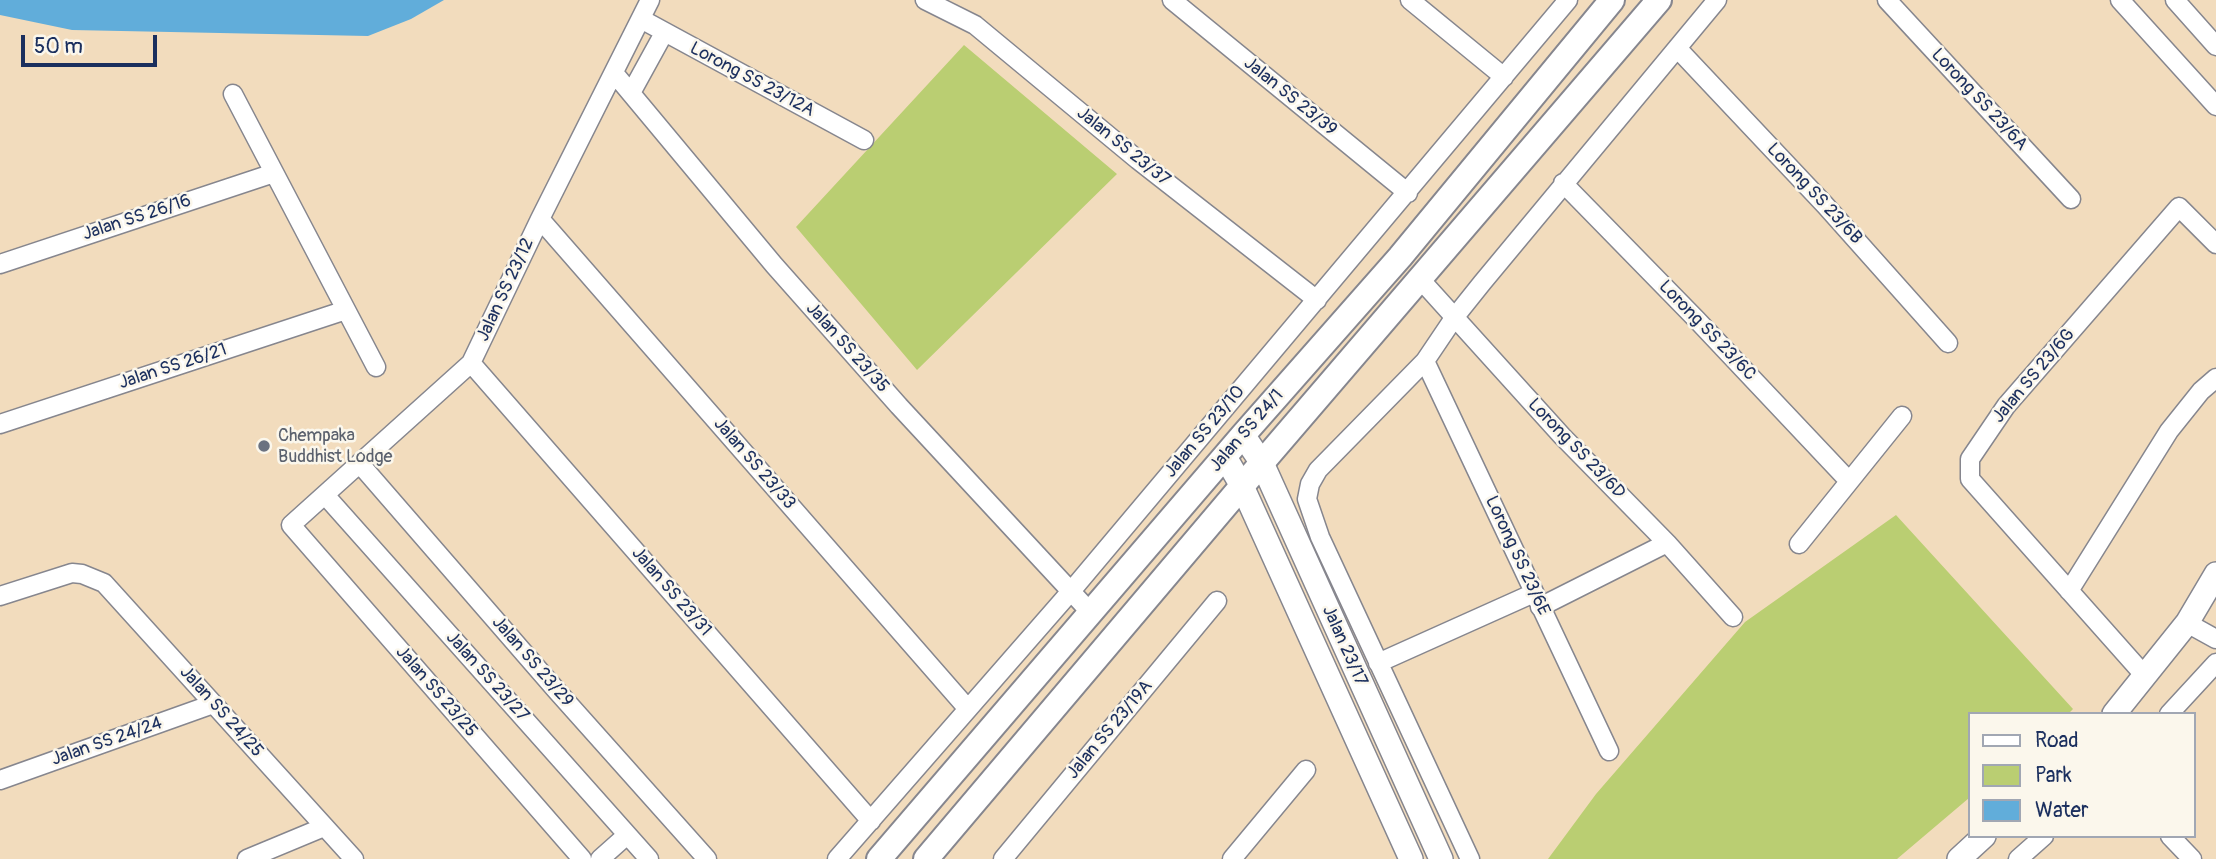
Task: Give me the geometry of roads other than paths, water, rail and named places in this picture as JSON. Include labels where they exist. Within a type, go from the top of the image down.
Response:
[{"type":"main road","name":"Jalan SS 24/1","points":[[879,859],[1243,435],[1400,257],[1612,0]]},
{"type":"main road","name":"Jalan SS 24/1","points":[[928,859],[1242,486],[1659,0]]},
{"type":"street","name":"Jalan SS 23/12","points":[[291,525],[471,363],[650,0]]},
{"type":"street","name":"Jalan SS 23/37","points":[[925,0],[975,25],[1138,160],[1317,300]]},
{"type":"street","name":"Jalan SS 23/39","points":[[1172,0],[1408,193]]},
{"type":"street","points":[[1410,0],[1504,77]]},
{"type":"street","name":"Jalan SS 23/10","points":[[837,859],[1072,590],[1568,0]]},
{"type":"street","points":[[1471,859],[1320,537],[1307,499],[1310,484],[1318,470],[1426,361],[1454,318],[1717,0]]},
{"type":"street","name":"Lorong SS 23/6A","points":[[1887,0],[2071,199]]},
{"type":"street","points":[[2120,0],[2216,106]]},
{"type":"street","points":[[2175,0],[2216,46]]},
{"type":"street","name":"Lorong SS 23/12A","points":[[640,19],[864,140]]},
{"type":"street","points":[[631,93],[664,33]]},
{"type":"street","name":"Lorong SS 23/6B","points":[[1676,48],[1825,205],[1948,343]]},
{"type":"street","name":"Jalan SS 23/35","points":[[614,73],[774,265],[899,406],[1091,613]]},
{"type":"street","points":[[233,94],[376,367]]},
{"type":"street","name":"Jalan SS 26/16","points":[[0,264],[274,173]]},
{"type":"street","name":"Lorong SS 23/6C","points":[[1563,183],[1849,481]]},
{"type":"street","name":"Jalan SS 23/6G","points":[[2145,677],[1970,479],[1970,459],[2006,406],[2179,207],[2216,244]]},
{"type":"street","name":"Jalan SS 23/33","points":[[540,219],[968,709]]},
{"type":"street","name":"Lorong SS 23/6D","points":[[1420,279],[1562,436],[1667,543],[1732,617]]},
{"type":"street","name":"Jalan SS 26/21","points":[[0,424],[346,310]]},
{"type":"street","name":"Lorong SS 23/6E","points":[[1426,361],[1609,751]]},
{"type":"street","name":"Jalan SS 23/31","points":[[471,363],[871,821]]},
{"type":"street","points":[[2068,591],[2169,431],[2201,391],[2216,377]]},
{"type":"street","points":[[1799,544],[1902,416]]},
{"type":"street","name":"Jalan 23/17","points":[[1243,435],[1262,463],[1441,859]]},
{"type":"street","name":"Jalan 23/17","points":[[1225,457],[1242,486],[1410,859]]},
{"type":"street","name":"Jalan SS 23/29","points":[[360,464],[707,859]]},
{"type":"street","name":"Jalan SS 23/27","points":[[325,495],[649,859]]},
{"type":"street","name":"Jalan SS 23/25","points":[[291,525],[582,859]]},
{"type":"street","points":[[1378,663],[1537,600],[1667,543]]},
{"type":"street","name":"Jalan SS 24/25","points":[[0,596],[62,575],[82,575],[104,583],[354,859]]},
{"type":"street","points":[[2116,712],[2187,623],[2216,575]]},
{"type":"street","name":"Jalan SS 23/19A","points":[[1003,859],[1217,601]]},
{"type":"street","points":[[2187,623],[2216,639]]},
{"type":"street","points":[[2171,712],[2216,663]]},
{"type":"street","name":"Jalan SS 24/24","points":[[0,779],[213,704]]},
{"type":"street","points":[[1232,859],[1306,770]]},
{"type":"street","points":[[247,859],[324,827]]},
{"type":"street","points":[[600,859],[627,835]]},
{"type":"street","points":[[1959,859],[1982,838]]},
{"type":"street","points":[[2018,859],[2042,838]]},
{"type":"street","points":[[2172,838],[2192,859]]},
{"type":"water","points":[[0,0],[444,0],[411,19],[368,36],[72,30],[0,15]]},
{"type":"place","name":"Chempaka Buddhist Lodge","points":[[264,446]]}]
